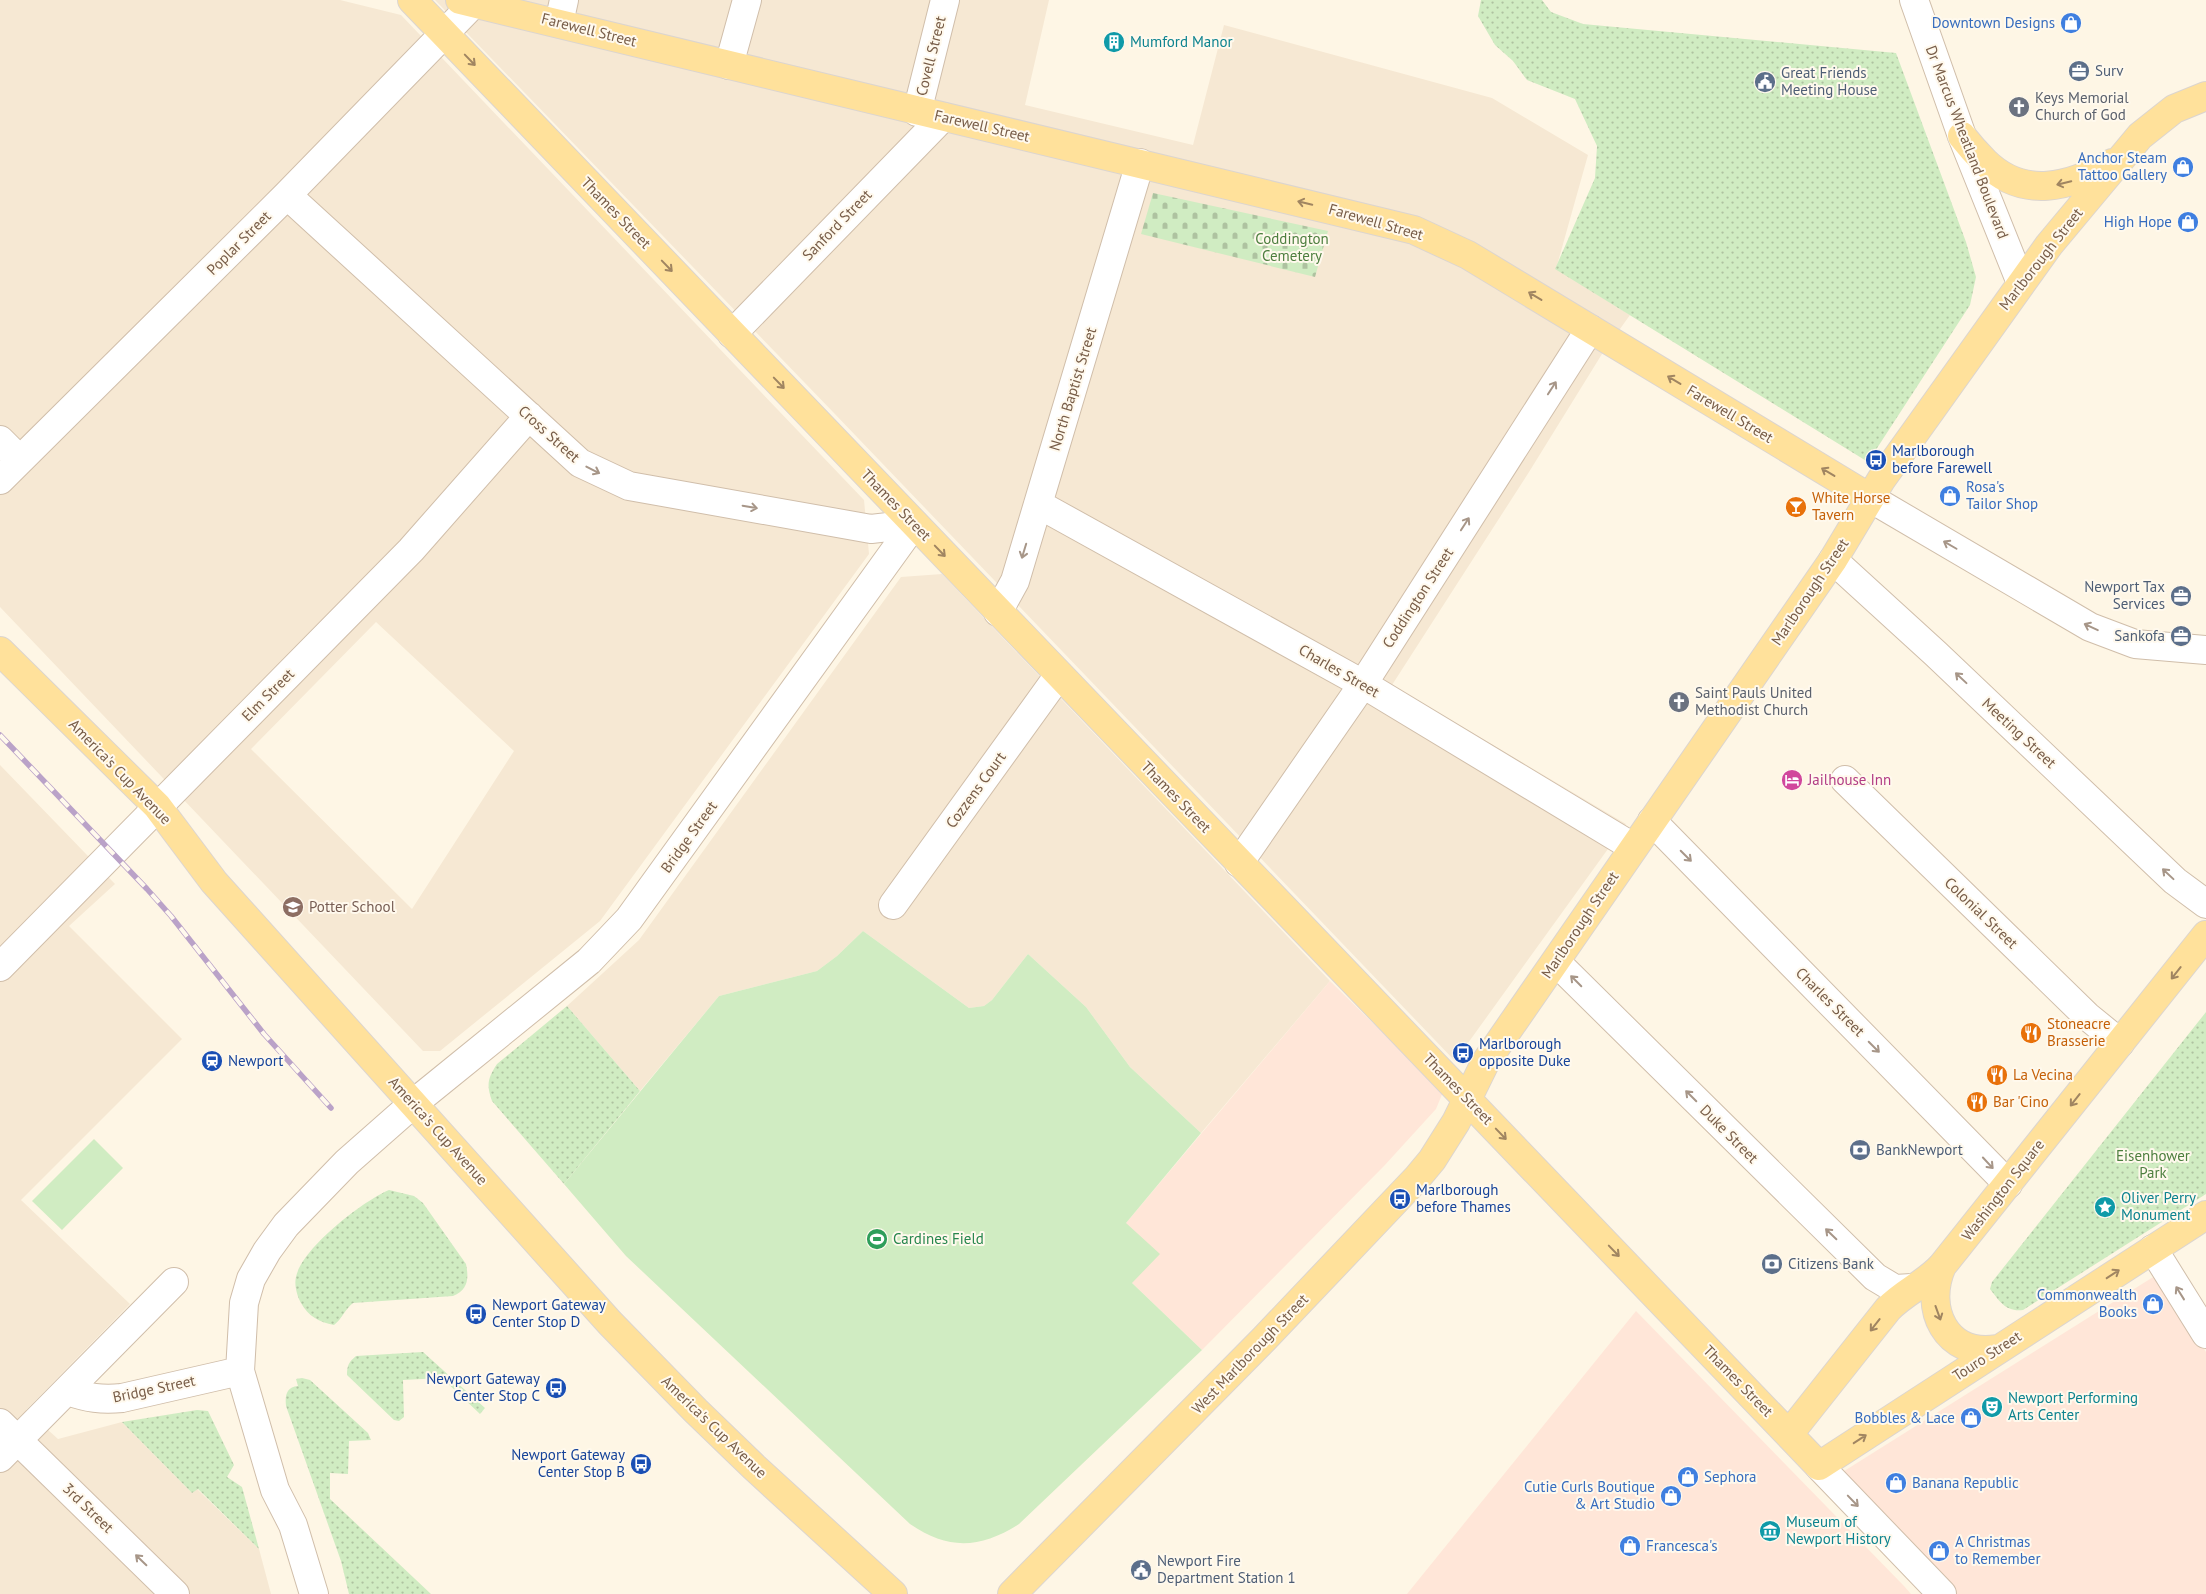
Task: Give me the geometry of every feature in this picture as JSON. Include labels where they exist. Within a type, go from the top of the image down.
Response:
[{"type":"main road","name":"Thames Street","points":[[412,0],[1239,863],[1468,1098],[1819,1466]]},
{"type":"main road","name":"Farewell Street","points":[[468,1],[561,12],[729,65],[917,112],[1140,163],[1414,230],[1468,255],[1870,498]]},
{"type":"main road","name":"Marlborough Street","points":[[1468,1098],[1485,1062],[1556,962],[1832,560],[1870,498],[2021,283],[2140,136],[2161,117],[2185,103],[2206,96]]},
{"type":"main road","points":[[1962,136],[1986,163],[2001,174],[2020,184],[2035,187],[2052,186],[2082,178],[2124,155]]},
{"type":"main road","name":"America's Cup Avenue","points":[[0,651],[157,806],[214,882],[597,1309],[696,1411],[894,1594]]},
{"type":"main road","name":"Washington Square","points":[[1789,1434],[1888,1309],[1912,1288],[1930,1278],[1942,1266],[2206,935]]},
{"type":"main road","name":"West Marlborough Street","points":[[1012,1594],[1237,1368],[1417,1178],[1444,1143],[1468,1098]]},
{"type":"main road","name":"Touro Street","points":[[1819,1466],[2206,1215]]},
{"type":"main road","points":[[1942,1266],[1936,1283],[1934,1302],[1936,1312],[1946,1331],[1970,1348],[1978,1351],[1998,1349]]},
{"type":"street","points":[[729,65],[747,0]]},
{"type":"street","name":"Covell Street","points":[[917,112],[945,0]]},
{"type":"street","name":"Dr Marcus Wheatland Boulevard","points":[[1914,0],[1962,136],[2021,283]]},
{"type":"street","name":"Poplar Street","points":[[0,480],[287,195],[445,34],[468,1]]},
{"type":"street","name":"Sanford Street","points":[[732,334],[943,117]]},
{"type":"street","name":"North Baptist Street","points":[[998,612],[1015,581],[1140,163]]},
{"type":"street","name":"Cross Street","points":[[287,195],[580,463],[629,486],[871,529],[914,524]]},
{"type":"street","name":"Coddington Street","points":[[1239,863],[1363,684],[1590,329]]},
{"type":"street","name":"Elm Street","points":[[0,967],[412,550],[529,416]]},
{"type":"street","points":[[0,440],[20,460]]},
{"type":"street","name":"Farewell Street","points":[[1870,498],[2090,627],[2135,644],[2206,650]]},
{"type":"street","name":"Charles Street","points":[[1038,504],[1363,684],[1634,847]]},
{"type":"street","name":"Bridge Street","points":[[314,1594],[293,1525],[275,1490],[240,1371],[244,1303],[251,1279],[267,1251],[286,1225],[347,1162],[414,1103],[589,961],[629,919],[914,524]]},
{"type":"street","name":"Meeting Street","points":[[1832,560],[1936,654],[2175,881],[2195,898],[2206,904]]},
{"type":"street","name":"Cozzens Court","points":[[893,906],[1059,675]]},
{"type":"street","name":"Colonial Street","points":[[1845,780],[2081,1010],[2120,1043]]},
{"type":"street","name":"Charles Street","points":[[1652,821],[2008,1184]]},
{"type":"street","name":"Duke Street","points":[[1556,962],[1875,1277],[1895,1289],[1912,1288]]},
{"type":"street","points":[[2153,1249],[2206,1334]]},
{"type":"street","points":[[6,1440],[68,1391],[174,1282]]},
{"type":"street","name":"Bridge Street","points":[[68,1391],[84,1397],[102,1400],[122,1398],[240,1371]]},
{"type":"street","name":"3rd Street","points":[[6,1440],[176,1594]]},
{"type":"street","name":"Thames Street","points":[[1819,1466],[1942,1594]]},
{"type":"shaded area","points":[[0,0],[340,0],[401,15],[864,500],[869,554],[600,921],[440,1051],[423,1051],[0,607]],"holes":[[[376,622],[514,751],[412,909],[251,749]]]},
{"type":"shaded area","points":[[435,0],[1049,0],[1025,105],[1193,145],[1224,25],[1492,98],[1588,155],[1556,269],[1630,315],[1602,354],[1529,472],[1392,685],[1626,824],[1455,1061],[833,412]]},
{"type":"shaded area","points":[[942,574],[1330,981],[1201,1133],[1130,1067],[1086,1007],[1028,954],[992,1000],[984,1006],[969,1008],[863,931],[837,956],[817,971],[719,996],[640,1091],[567,1006],[639,940],[901,577]]},
{"type":"shaded area","points":[[0,765],[115,884],[69,926],[182,1039],[21,1200],[130,1304],[26,1410],[58,1439],[122,1422],[192,1493],[197,1489],[259,1549],[271,1594],[0,1594]]},
{"type":"shaded area","points":[[1330,981],[1443,1092],[1436,1109],[1384,1166],[1202,1350],[1132,1283],[1126,1223]]},
{"type":"shaded area","points":[[2158,1274],[2206,1352],[2206,1594],[1956,1594],[1841,1473]]},
{"type":"shaded area","points":[[1636,1311],[1904,1586],[1911,1594],[1407,1594]]},
{"type":"green space","points":[[1481,0],[1542,0],[1551,12],[1583,24],[1896,53],[1966,242],[1976,277],[1970,305],[1868,462],[1555,269],[1595,178],[1597,146],[1575,99],[1527,80],[1513,61],[1495,45],[1478,16]]},
{"type":"green space","name":"Coddington Cemetery","points":[[1153,193],[1328,231],[1315,277],[1141,234]]},
{"type":"green space","name":"Cardines Field","points":[[863,931],[969,1008],[984,1006],[992,1000],[1028,954],[1086,1007],[1130,1067],[1201,1133],[1126,1223],[1160,1254],[1132,1283],[1202,1350],[1019,1524],[1005,1532],[978,1542],[965,1543],[938,1539],[910,1524],[626,1256],[564,1184],[719,996],[817,971],[837,956]]},
{"type":"green space","points":[[567,1006],[640,1091],[564,1184],[492,1101],[489,1086],[490,1077],[497,1064]]},
{"type":"green space","name":"Eisenhower Park","points":[[2206,1012],[2206,1194],[2023,1310],[2008,1308],[1990,1289],[1992,1282]]},
{"type":"green space","points":[[94,1139],[123,1168],[62,1230],[32,1201]]},
{"type":"green space","points":[[389,1190],[414,1196],[423,1203],[466,1264],[467,1279],[462,1291],[453,1296],[353,1303],[334,1325],[314,1318],[304,1308],[297,1294],[295,1280],[301,1265],[309,1253],[335,1227],[364,1204]]},
{"type":"green space","points":[[423,1352],[485,1408],[480,1414],[442,1378],[403,1380],[404,1417],[399,1421],[394,1420],[347,1375],[349,1364],[356,1356]]},
{"type":"green space","points":[[296,1379],[310,1380],[368,1433],[371,1440],[349,1441],[348,1474],[330,1473],[330,1499],[431,1594],[349,1594],[341,1561],[286,1406],[287,1393],[291,1388],[298,1386]]},
{"type":"green space","points":[[197,1410],[208,1411],[234,1465],[227,1477],[242,1487],[259,1549],[198,1489],[192,1493],[122,1422]]},
{"type":"railway","points":[[0,735],[171,916],[264,1034],[331,1108]]},
{"type":"place","name":"Downtown Designs","points":[[2071,23]]},
{"type":"place","name":"Mumford Manor","points":[[1114,42]]},
{"type":"place","name":"Surv","points":[[2079,71]]},
{"type":"place","name":"Great Friends Meeting House","points":[[1765,82]]},
{"type":"place","name":"Keys Memorial Church of God","points":[[2019,107]]},
{"type":"place","name":"Anchor Steam Tattoo Gallery","points":[[2183,167]]},
{"type":"place","name":"High Hope","points":[[2188,222]]},
{"type":"place","name":"Marlborough before Farewell","points":[[1876,460]]},
{"type":"place","name":"Rosa's Tailor Shop","points":[[1950,496]]},
{"type":"place","name":"White Horse Tavern","points":[[1796,507]]},
{"type":"place","name":"Newport Tax Services","points":[[2181,596]]},
{"type":"place","name":"Sankofa","points":[[2181,636]]},
{"type":"place","name":"Saint Pauls United Methodist Church","points":[[1679,702]]},
{"type":"place","name":"Jailhouse Inn","points":[[1792,780]]},
{"type":"place","name":"Potter School","points":[[293,907]]},
{"type":"place","name":"Stoneacre Brasserie","points":[[2031,1033]]},
{"type":"place","name":"Marlborough opposite Duke","points":[[1463,1053]]},
{"type":"place","name":"Newport","points":[[212,1061]]},
{"type":"place","name":"La Vecina","points":[[1997,1075]]},
{"type":"place","name":"Bar 'Cino","points":[[1977,1102]]},
{"type":"place","name":"BankNewport","points":[[1860,1150]]},
{"type":"place","name":"Marlborough before Thames","points":[[1400,1199]]},
{"type":"place","name":"Oliver Perry Monument","points":[[2105,1207]]},
{"type":"place","name":"Cardines Field","points":[[877,1239]]},
{"type":"place","name":"Citizens Bank","points":[[1772,1264]]},
{"type":"place","name":"Commonwealth Books","points":[[2153,1304]]},
{"type":"place","name":"Newport Gateway Center Stop D","points":[[476,1314]]},
{"type":"place","name":"Newport Gateway Center Stop C","points":[[556,1388]]},
{"type":"place","name":"Newport Performing Arts Center","points":[[1992,1407]]},
{"type":"place","name":"Bobbles & Lace","points":[[1971,1418]]},
{"type":"place","name":"Newport Gateway Center Stop B","points":[[641,1464]]},
{"type":"place","name":"Sephora","points":[[1688,1477]]},
{"type":"place","name":"Banana Republic","points":[[1896,1483]]},
{"type":"place","name":"Cutie Curls Boutique & Art Studio","points":[[1671,1496]]},
{"type":"place","name":"Museum of Newport History","points":[[1770,1531]]},
{"type":"place","name":"Francesca's","points":[[1630,1546]]},
{"type":"place","name":"A Christmas to Remember","points":[[1939,1551]]},
{"type":"place","name":"Newport Fire Department Station 1","points":[[1141,1570]]}]
